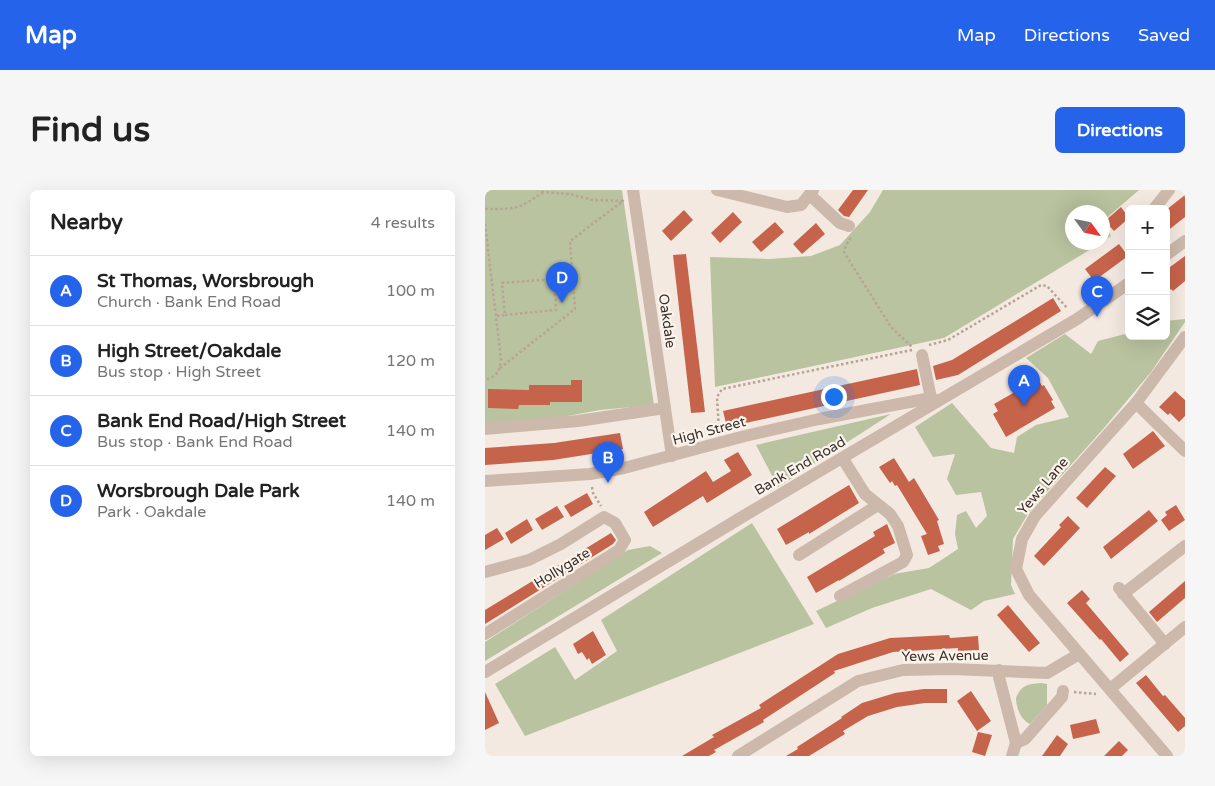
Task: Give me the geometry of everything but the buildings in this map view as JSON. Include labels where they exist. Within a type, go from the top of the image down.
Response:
[{"type":"street","name":"Oakdale","points":[[633,190],[672,456]]},
{"type":"street","points":[[717,190],[787,208],[801,205],[811,193],[840,223],[849,226]]},
{"type":"street","points":[[1157,205],[1169,190]]},
{"type":"street","points":[[1170,252],[1185,241]]},
{"type":"street","name":"Bank End Road","points":[[485,672],[747,514],[843,459],[934,399],[1077,319],[1125,286]]},
{"type":"street","name":"Yews Lane","points":[[1167,756],[1029,595],[1016,569],[1022,539],[1035,516],[1136,403],[1185,337]]},
{"type":"street","points":[[918,352],[934,399]]},
{"type":"street","name":"High Street","points":[[485,480],[590,474],[624,468],[819,419],[934,399]]},
{"type":"street","points":[[1136,403],[1185,451]]},
{"type":"street","points":[[485,429],[578,422],[665,408]]},
{"type":"street","points":[[839,596],[903,562],[907,555],[898,526],[889,514],[865,494],[843,459]]},
{"type":"street","points":[[799,556],[878,505]]},
{"type":"street","points":[[485,572],[529,560],[561,544],[605,517]]},
{"type":"street","name":"Hollygate","points":[[485,634],[619,550],[625,540],[615,523],[605,517]]},
{"type":"street","points":[[1165,644],[1121,591],[1185,546]]},
{"type":"street","points":[[1112,692],[1185,627]]},
{"type":"street","name":"Yews Avenue","points":[[738,756],[859,681],[903,670],[999,670],[1047,673],[1079,654]]},
{"type":"street","points":[[999,670],[999,677],[1016,743],[1012,756]]},
{"type":"street","points":[[1016,743],[1025,739],[1062,697],[1063,691]]},
{"type":"path","points":[[485,209],[513,209],[524,206],[541,191],[569,194],[593,200],[623,201],[570,241],[575,309],[500,368]]},
{"type":"path","points":[[485,224],[501,359],[497,374],[485,380]]},
{"type":"path","points":[[849,226],[861,232],[851,238],[844,252],[891,327],[918,352]]},
{"type":"path","points":[[505,315],[503,283],[554,279],[572,271]]},
{"type":"path","points":[[496,316],[556,310],[554,279]]},
{"type":"path","points":[[720,443],[717,397],[722,389],[918,352],[948,340],[1041,285],[1047,286],[1077,319]]},
{"type":"path","points":[[590,474],[593,493],[600,502],[605,517]]},
{"type":"path","points":[[1063,691],[1112,692]]},
{"type":"green space","points":[[485,190],[622,190],[654,405],[600,410],[530,423],[485,427]]},
{"type":"green space","points":[[883,190],[1139,190],[1110,215],[1110,205],[1065,205],[1065,250],[1089,250],[944,338],[715,387],[710,257],[769,259],[811,256],[840,245],[870,212]]},
{"type":"green space","points":[[1185,319],[1185,322],[1151,372],[1029,512],[1013,539],[1011,585],[1015,594],[984,601],[971,610],[931,589],[872,608],[826,628],[816,611],[894,574],[929,568],[958,549],[955,534],[957,515],[966,511],[976,528],[987,516],[981,492],[956,495],[947,479],[955,454],[933,457],[915,427],[952,403],[991,448],[1014,453],[1017,437],[1036,425],[1069,417],[1048,378],[1026,358],[1065,334],[1091,354],[1098,341],[1125,334],[1125,340],[1170,340],[1170,321]]},
{"type":"green space","points":[[891,414],[778,487],[756,445]]},
{"type":"green space","points":[[752,523],[814,624],[525,736],[495,684],[555,647],[575,680],[617,651],[601,620]]},
{"type":"green space","points":[[650,546],[662,553],[485,661],[485,642],[628,550]]},
{"type":"green space","points":[[1041,683],[1047,684],[1047,705],[1030,724],[1024,720],[1020,713],[1016,698],[1020,690],[1025,686]]},
{"type":"place","name":"Worsbrough Dale Park","points":[[562,303]]},
{"type":"place","name":"Bank End Road/High Street","points":[[1097,317]]},
{"type":"place","name":"St Thomas, Worsbrough","points":[[1024,406]]},
{"type":"place","name":"High Street/Oakdale","points":[[608,483]]}]
